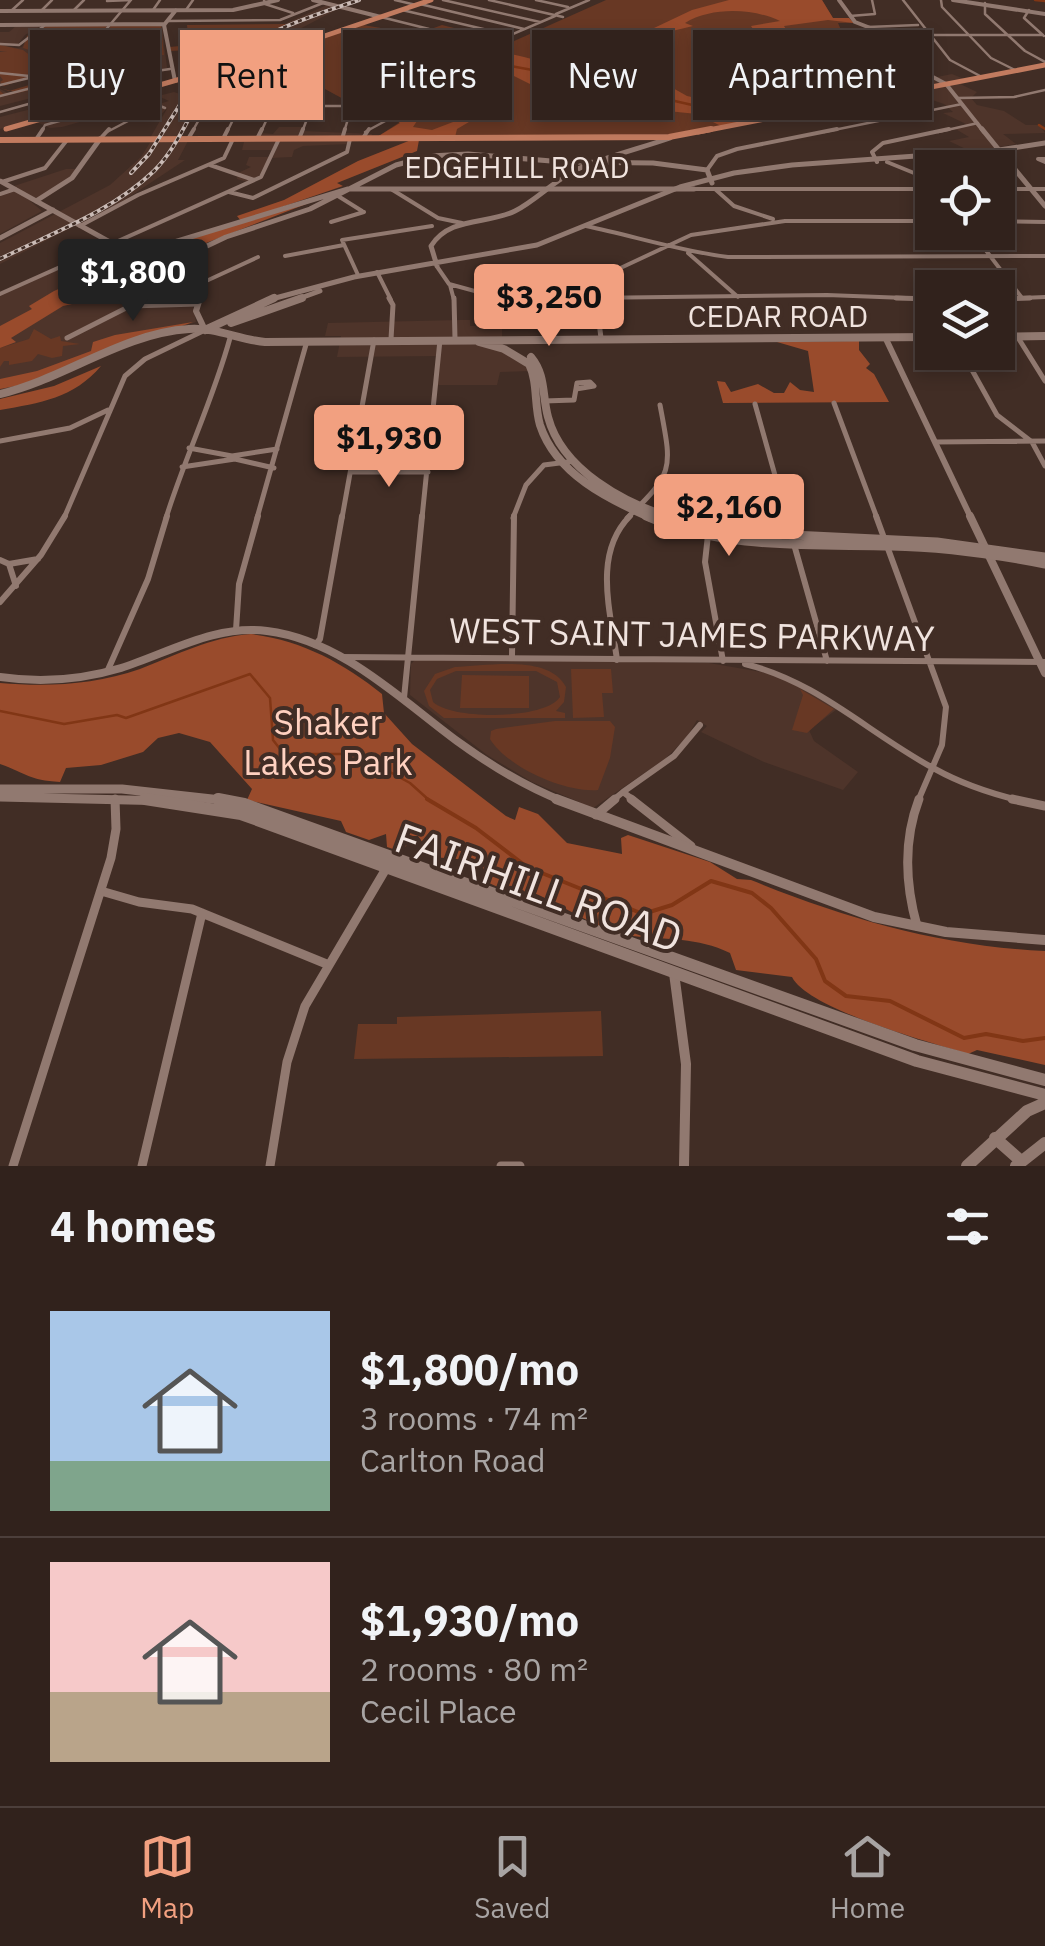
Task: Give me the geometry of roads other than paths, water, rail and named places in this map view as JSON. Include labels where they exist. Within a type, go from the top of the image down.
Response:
[{"type":"main road","points":[[323,36],[430,0]]},
{"type":"main road","points":[[953,0],[985,3]]},
{"type":"main road","points":[[963,0],[1045,14]]},
{"type":"main road","points":[[437,266],[430,246],[446,230],[511,212],[542,189],[592,162],[674,137],[1045,64]]},
{"type":"main road","points":[[160,85],[180,80]]},
{"type":"main road","points":[[946,84],[999,150]]},
{"type":"main road","points":[[3,130],[38,120]]},
{"type":"main road","points":[[0,140],[674,137]]},
{"type":"main road","points":[[590,227],[661,191],[797,167],[915,158]]},
{"type":"main road","points":[[875,160],[915,161]]},
{"type":"main road","points":[[336,283],[524,254],[712,184]]},
{"type":"main road","points":[[0,394],[61,377],[151,338],[204,330],[358,275],[378,274]]},
{"type":"main road","name":"CEDAR ROAD","points":[[204,330],[265,342],[915,337]]},
{"type":"main road","points":[[1016,336],[1045,336]]},
{"type":"main road","points":[[465,339],[528,358]]},
{"type":"main road","points":[[494,339],[528,358],[535,373],[550,446],[638,508],[709,533],[794,543],[887,543],[987,550],[1045,561]]},
{"type":"main road","points":[[549,434],[570,462]]},
{"type":"main road","name":"FAIRHILL ROAD","points":[[0,788],[116,791],[190,798],[390,861],[863,1034],[956,1074],[1045,1094]]},
{"type":"main road","name":"FAIRHILL ROAD","points":[[0,798],[116,791]]},
{"type":"main road","name":"FAIRHILL ROAD","points":[[863,1034],[1045,1080]]},
{"type":"main road","points":[[967,1166],[1032,1106],[1045,1103]]},
{"type":"main road","points":[[995,1138],[1018,1164],[1045,1143]]},
{"type":"street","points":[[0,18],[23,0]]},
{"type":"street","points":[[41,10],[52,0]]},
{"type":"street","points":[[74,10],[84,0]]},
{"type":"street","points":[[107,0],[131,0]]},
{"type":"street","points":[[106,30],[131,0]]},
{"type":"street","points":[[153,10],[160,0]]},
{"type":"street","points":[[186,10],[193,0]]},
{"type":"street","points":[[206,22],[223,0]]},
{"type":"street","points":[[0,10],[216,10],[278,0]]},
{"type":"street","points":[[306,0],[430,29]]},
{"type":"street","points":[[395,0],[524,28]]},
{"type":"street","points":[[443,0],[540,22]]},
{"type":"street","points":[[489,0],[563,16]]},
{"type":"street","points":[[536,0],[571,8]]},
{"type":"street","points":[[512,34],[586,0]]},
{"type":"street","points":[[839,0],[850,16],[876,30]]},
{"type":"street","points":[[850,16],[874,14],[872,0]]},
{"type":"street","points":[[903,0],[924,30]]},
{"type":"street","points":[[942,0],[942,7],[990,58],[1017,70]]},
{"type":"street","points":[[264,2],[295,13]]},
{"type":"street","points":[[0,25],[280,20],[323,2]]},
{"type":"street","points":[[985,3],[985,14],[1027,53],[1045,64]]},
{"type":"street","points":[[238,9],[262,20]]},
{"type":"street","points":[[175,81],[170,69],[166,23],[176,10]]},
{"type":"street","points":[[400,10],[483,30]]},
{"type":"street","points":[[1028,10],[1024,18],[1044,36]]},
{"type":"street","points":[[0,44],[17,46],[45,25]]},
{"type":"street","points":[[868,27],[919,25]]},
{"type":"street","points":[[932,35],[1044,36]]},
{"type":"street","points":[[932,39],[956,64],[982,78]]},
{"type":"street","points":[[160,70],[170,69]]},
{"type":"street","points":[[0,73],[30,75]]},
{"type":"street","points":[[932,76],[946,84]]},
{"type":"street","points":[[0,85],[30,78]]},
{"type":"street","points":[[0,97],[30,88]]},
{"type":"street","points":[[706,170],[713,159],[729,151],[960,101],[1045,90]]},
{"type":"street","points":[[1036,92],[1045,100]]},
{"type":"street","points":[[0,97],[18,107]]},
{"type":"street","points":[[0,112],[30,104]]},
{"type":"street","points":[[160,106],[165,108]]},
{"type":"street","points":[[229,192],[253,198],[346,152],[352,106],[323,106]]},
{"type":"street","points":[[37,138],[45,125],[54,120]]},
{"type":"street","points":[[188,139],[199,120]]},
{"type":"street","points":[[223,139],[232,120]]},
{"type":"street","points":[[257,139],[266,120]]},
{"type":"street","points":[[299,139],[307,120]]},
{"type":"street","points":[[363,138],[365,130],[387,120]]},
{"type":"street","points":[[36,201],[72,178],[109,129],[128,121]]},
{"type":"street","points":[[875,160],[872,152],[877,146],[978,124]]},
{"type":"street","points":[[79,225],[224,158],[233,139]]},
{"type":"street","points":[[0,294],[254,180],[264,174],[279,139]]},
{"type":"street","points":[[1,181],[46,168],[67,140]]},
{"type":"street","points":[[999,150],[1045,143]]},
{"type":"street","points":[[204,282],[184,270],[184,260],[192,252],[338,196],[395,166],[444,154],[663,162],[706,170]]},
{"type":"street","points":[[887,162],[915,173]]},
{"type":"street","points":[[209,165],[254,180]]},
{"type":"street","points":[[706,170],[729,204],[761,219]]},
{"type":"street","points":[[1015,170],[1045,206]]},
{"type":"street","points":[[1,181],[112,244]]},
{"type":"street","points":[[712,184],[915,188]]},
{"type":"street","points":[[390,188],[438,218],[462,223]]},
{"type":"street","points":[[0,194],[15,189]]},
{"type":"street","name":"EDGEHILL ROAD","points":[[675,189],[694,189]]},
{"type":"street","name":"EDGEHILL ROAD","points":[[112,244],[132,252],[149,251],[348,190],[661,191]]},
{"type":"street","points":[[1015,190],[1045,190]]},
{"type":"street","points":[[331,222],[364,212],[338,196]]},
{"type":"street","points":[[342,207],[352,204]]},
{"type":"street","points":[[0,238],[55,212]]},
{"type":"street","points":[[432,226],[438,218]]},
{"type":"street","points":[[601,338],[596,298],[600,276],[666,244],[761,219],[915,221]]},
{"type":"street","points":[[1015,222],[1045,222]]},
{"type":"street","points":[[285,256],[432,226],[446,230]]},
{"type":"street","points":[[590,227],[687,252],[749,258],[1045,256]]},
{"type":"street","points":[[343,242],[358,275]]},
{"type":"street","points":[[987,250],[1022,298]]},
{"type":"street","points":[[687,252],[738,297]]},
{"type":"street","points":[[0,602],[43,556],[66,520],[118,385],[135,364],[160,348],[204,330],[196,313],[204,282],[258,257]]},
{"type":"street","points":[[437,266],[449,284],[456,309],[455,339]]},
{"type":"street","points":[[378,274],[393,305],[391,339]]},
{"type":"street","points":[[0,284],[12,289]]},
{"type":"street","points":[[449,284],[494,298],[915,299]]},
{"type":"street","points":[[1015,298],[1045,297]]},
{"type":"street","points":[[68,338],[130,306],[198,304]]},
{"type":"street","points":[[1016,336],[1045,381]]},
{"type":"street","points":[[885,337],[1045,673]]},
{"type":"street","points":[[107,672],[148,580],[182,467],[213,398],[230,338]]},
{"type":"street","points":[[316,646],[374,339]]},
{"type":"street","points":[[404,698],[440,339]]},
{"type":"street","points":[[236,630],[246,548],[274,468],[292,375],[308,340]]},
{"type":"street","points":[[972,370],[996,415],[1032,442],[1045,466]]},
{"type":"street","points":[[541,401],[574,400],[576,389]]},
{"type":"street","points":[[617,660],[608,554],[616,532],[659,488],[668,469],[660,404]]},
{"type":"street","points":[[755,404],[828,661]]},
{"type":"street","points":[[834,404],[946,708],[948,728],[910,830],[906,860],[917,926]]},
{"type":"street","points":[[1,443],[84,423],[109,409]]},
{"type":"street","points":[[84,423],[104,428]]},
{"type":"street","points":[[935,442],[1045,441]]},
{"type":"street","points":[[512,656],[512,521],[518,500],[544,466],[550,446]]},
{"type":"street","points":[[189,448],[232,456],[278,448]]},
{"type":"street","points":[[182,467],[230,459],[274,468]]},
{"type":"street","points":[[544,466],[570,462]]},
{"type":"street","points":[[351,472],[428,472]]},
{"type":"street","points":[[709,533],[705,562],[723,661],[792,677],[834,700],[932,768],[999,795],[1045,806]]},
{"type":"street","points":[[0,560],[10,564],[43,556]]},
{"type":"street","points":[[10,564],[16,588]]},
{"type":"street","points":[[0,676],[60,680],[107,672],[198,638],[236,630],[276,632],[338,657],[404,698],[488,763],[551,798],[693,847],[851,910],[917,926],[1045,940]]},
{"type":"street","name":"WEST SAINT JAMES PARKWAY","points":[[338,657],[1042,662]]},
{"type":"street","points":[[792,677],[796,661]]},
{"type":"street","points":[[596,816],[674,756],[700,725]]},
{"type":"street","points":[[13,1166],[101,891],[115,839],[116,791]]},
{"type":"street","points":[[623,792],[693,847]]},
{"type":"street","points":[[270,1166],[286,1062],[295,1032],[390,861]]},
{"type":"street","points":[[101,891],[202,913],[329,965]]},
{"type":"street","points":[[142,1166],[202,913]]},
{"type":"street","points":[[673,965],[686,1064],[684,1166]]},
{"type":"street","points":[[501,1166],[520,1166]]},
{"type":"waterway","points":[[1035,0],[1045,1]]},
{"type":"waterway","points":[[512,66],[532,70]]},
{"type":"waterway","points":[[673,101],[693,105]]},
{"type":"waterway","points":[[1039,125],[1045,129]]},
{"type":"waterway","points":[[0,711],[64,724],[117,715],[126,718],[250,674],[270,698],[273,740],[284,754],[357,754],[410,783],[429,800]]},
{"type":"waterway","points":[[429,800],[476,828],[527,867],[643,914],[672,905],[711,881],[752,893],[771,908],[816,959],[825,981],[846,996],[890,1001],[964,1038],[986,1034],[1023,1041],[1045,1038]]},
{"type":"railway","points":[[0,259],[100,210],[154,171],[177,141],[207,86],[237,54],[275,31],[359,0]]},
{"type":"railway","points":[[131,173],[149,154],[180,105]]},
{"type":"park label","name":"Shaker Lakes Park","points":[[328,742]]}]
